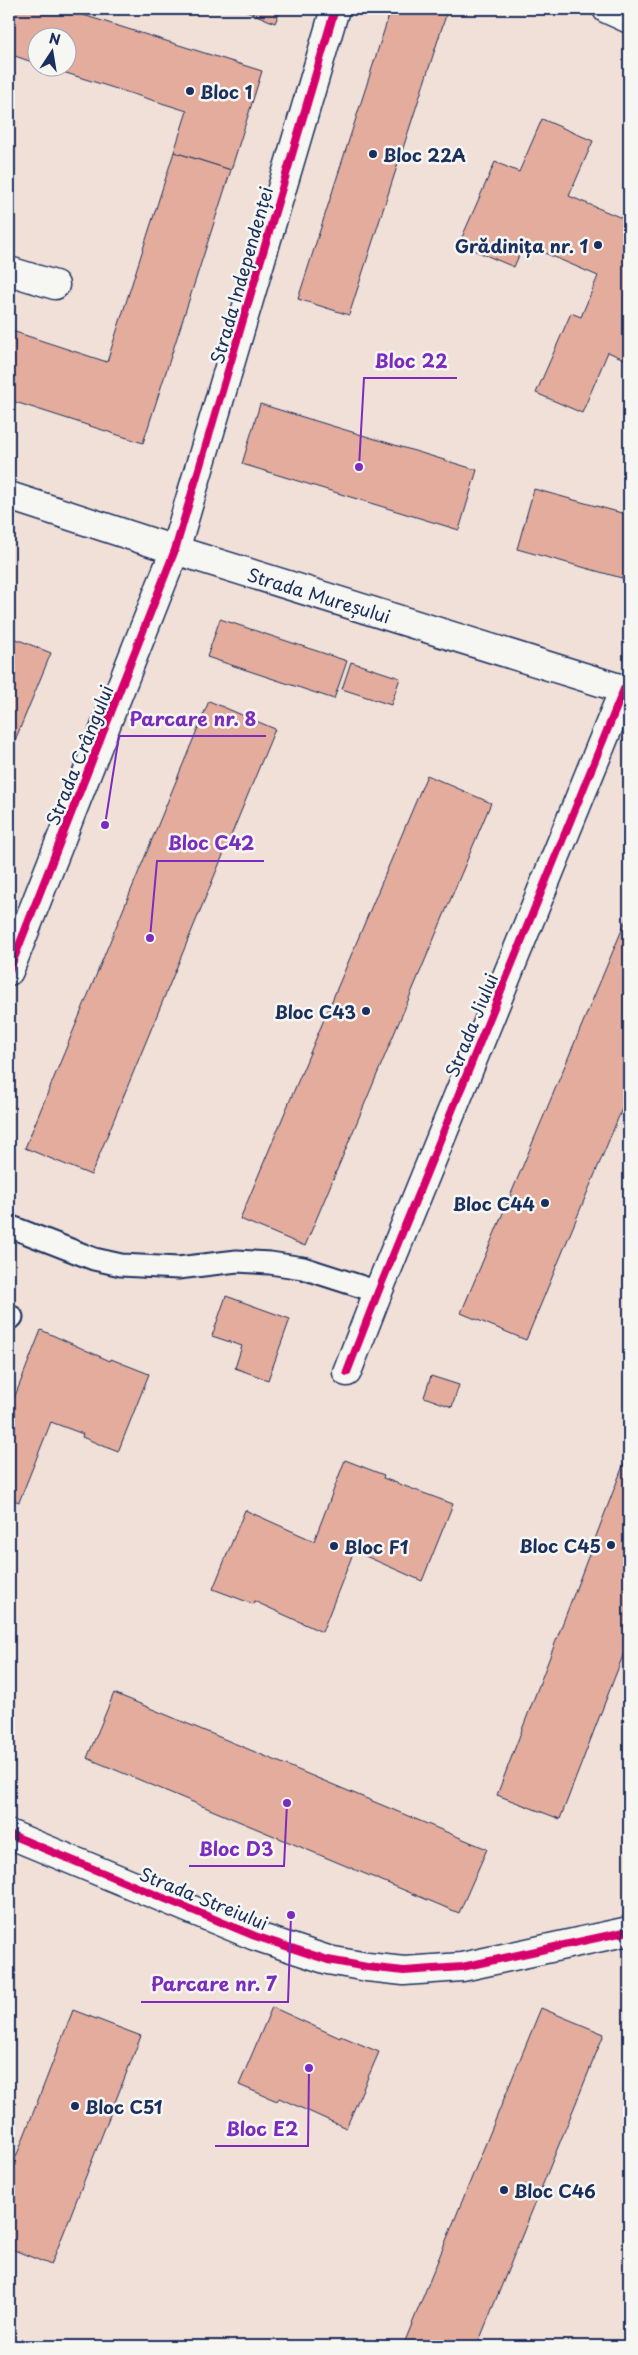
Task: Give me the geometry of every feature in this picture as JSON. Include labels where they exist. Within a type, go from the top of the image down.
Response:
[{"type":"street","name":"Strada Independenței","points":[[175,550],[334,9]]},
{"type":"street","points":[[607,9],[629,19]]},
{"type":"street","points":[[9,271],[55,285]]},
{"type":"street","name":"Strada Mureșului","points":[[9,496],[175,550],[627,690]]},
{"type":"street","name":"Strada Crângului","points":[[9,970],[175,550]]},
{"type":"street","name":"Strada Jiului","points":[[347,1372],[378,1292],[627,690]]},
{"type":"street","name":"Strada Streiului","points":[[9,1834],[255,1936],[328,1960],[367,1967],[404,1971],[462,1967],[629,1932]]},
{"type":"lane","points":[[9,1226],[94,1259],[121,1265],[178,1268],[237,1261],[270,1262],[303,1268],[378,1292]]},
{"type":"building","name":"Bloc 1","points":[[9,9],[64,9],[262,71],[231,170],[174,152],[187,111],[78,77],[78,28],[28,28],[28,61],[9,54]]},
{"type":"building","points":[[242,9],[281,9],[275,23]]},
{"type":"building","name":"Bloc 22A","points":[[391,9],[448,9],[349,315],[298,299]]},
{"type":"building","name":"Grădinița nr. 1","points":[[542,119],[593,141],[569,196],[629,221],[629,346],[624,359],[608,352],[582,413],[536,393],[571,313],[581,317],[598,276],[524,244],[514,267],[459,244],[495,162],[519,172]]},
{"type":"building","points":[[174,152],[231,170],[143,443],[9,400],[9,330],[107,362]]},
{"type":"building","points":[[260,404],[477,470],[459,530],[242,464]]},
{"type":"building","points":[[534,489],[629,515],[629,580],[517,549]]},
{"type":"building","points":[[220,619],[347,661],[334,699],[207,657]]},
{"type":"building","points":[[9,636],[51,653],[9,755]]},
{"type":"building","points":[[351,662],[400,678],[391,705],[342,689]]},
{"type":"building","points":[[209,701],[275,729],[91,1175],[25,1148]]},
{"type":"building","name":"Bloc C43","points":[[427,775],[491,803],[305,1246],[240,1219]]},
{"type":"building","name":"Bloc C44","points":[[629,913],[629,1092],[526,1340],[461,1313]]},
{"type":"building","points":[[226,1296],[290,1319],[268,1380],[235,1368],[242,1346],[212,1336]]},
{"type":"building","points":[[41,1330],[110,1361],[111,1359],[149,1374],[118,1452],[82,1437],[83,1434],[51,1422],[19,1502],[9,1498],[9,1411]]},
{"type":"building","points":[[431,1376],[459,1385],[452,1407],[424,1397]]},
{"type":"building","name":"Bloc C45","points":[[629,1450],[629,1640],[560,1819],[497,1795]]},
{"type":"building","name":"Bloc F1","points":[[345,1460],[384,1475],[383,1478],[453,1504],[422,1581],[354,1551],[322,1632],[254,1601],[253,1604],[213,1589],[245,1510],[314,1541]]},
{"type":"building","points":[[114,1693],[487,1849],[459,1913],[87,1758]]},
{"type":"building","points":[[272,2007],[340,2038],[341,2036],[379,2052],[346,2128],[279,2098],[277,2101],[239,2085]]},
{"type":"building","name":"Bloc C46","points":[[541,2008],[604,2034],[477,2346],[403,2346]]},
{"type":"building","name":"Bloc C51","points":[[73,2010],[141,2036],[51,2265],[9,2248],[9,2175]]},
{"type":"cycle path","points":[[9,971],[175,550],[335,9]]},
{"type":"cycle path","points":[[347,1372],[624,689]]},
{"type":"cycle path","points":[[9,1834],[255,1936],[328,1960],[367,1967],[404,1971],[462,1967],[629,1931]]},
{"type":"place","name":"Bloc 1","points":[[190,91]]},
{"type":"place","name":"Bloc 22A","points":[[373,154]]},
{"type":"place","name":"Grădinița nr. 1","points":[[598,245]]},
{"type":"place","name":"Bloc 22","points":[[359,467]]},
{"type":"place","name":"Parcare nr. 8","points":[[105,825]]},
{"type":"place","name":"Bloc C42","points":[[150,938]]},
{"type":"place","name":"Bloc C43","points":[[366,1011]]},
{"type":"place","name":"Bloc C44","points":[[545,1203]]},
{"type":"place","name":"Bloc C45","points":[[611,1545]]},
{"type":"place","name":"Bloc F1","points":[[334,1546]]},
{"type":"place","name":"Bloc D3","points":[[287,1803]]},
{"type":"place","name":"Parcare nr. 7","points":[[291,1915]]},
{"type":"place","name":"Bloc E2","points":[[309,2068]]},
{"type":"place","name":"Bloc C51","points":[[75,2106]]},
{"type":"place","name":"Bloc C46","points":[[504,2190]]}]
